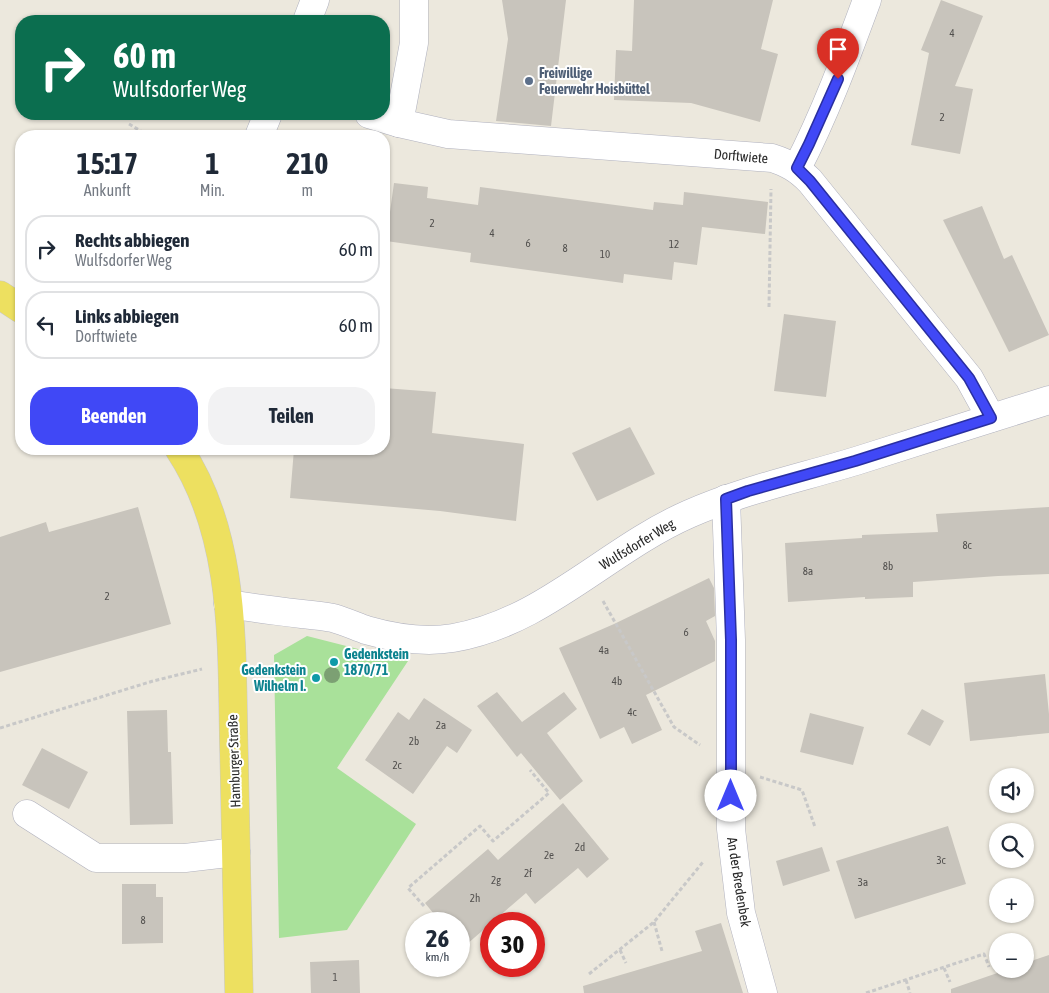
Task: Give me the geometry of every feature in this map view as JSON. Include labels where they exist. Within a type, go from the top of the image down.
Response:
[{"type":"main road","points":[[0,295],[15,305]]},
{"type":"main road","name":"Hamburger Straße","points":[[183,455],[212,516],[223,564],[228,604],[239,993]]},
{"type":"street","points":[[309,15],[315,0]]},
{"type":"street","points":[[399,123],[414,43],[414,0]]},
{"type":"street","points":[[797,168],[838,79],[867,0]]},
{"type":"street","name":"Dorftwiete","points":[[389,120],[448,134],[772,158],[797,168],[810,181],[969,378],[991,418]]},
{"type":"street","name":"Wulfsdorfer Weg","points":[[228,604],[332,618],[394,637],[411,640],[445,639],[479,632],[543,603],[660,528],[726,499],[1049,400]]},
{"type":"street","name":"An der Bredenbek","points":[[726,499],[731,640],[731,829],[741,913],[763,993]]},
{"type":"street","points":[[27,814],[96,858],[185,858],[236,852]]},
{"type":"path","points":[[129,124],[139,130]]},
{"type":"path","points":[[769,307],[772,158]]},
{"type":"path","points":[[588,574],[674,727],[731,767],[802,790],[815,827]]},
{"type":"path","points":[[0,728],[153,681],[231,661]]},
{"type":"path","points":[[424,906],[408,888],[480,826],[493,841],[549,792],[530,770]]},
{"type":"path","points":[[589,974],[654,922],[731,829]]},
{"type":"path","points":[[654,922],[662,951]]},
{"type":"path","points":[[620,950],[626,963]]},
{"type":"path","points":[[867,993],[984,954],[989,967]]},
{"type":"path","points":[[944,968],[950,982]]},
{"type":"path","points":[[906,980],[910,993]]},
{"type":"green space","points":[[307,636],[362,650],[410,658],[337,768],[416,824],[347,930],[279,938],[274,655]]},
{"type":"building","name":"Freiwillige Feuerwehr Hoisbüttel","points":[[502,0],[566,0],[551,126],[496,121],[508,39]]},
{"type":"building","points":[[634,0],[773,0],[761,49],[778,54],[760,122],[691,103],[614,100],[616,50],[632,51]]},
{"type":"building","points":[[941,0],[983,16],[955,86],[973,89],[960,154],[911,145],[929,53],[921,50]]},
{"type":"building","points":[[394,183],[428,187],[427,198],[478,205],[480,187],[653,210],[654,202],[683,205],[684,192],[768,202],[765,234],[702,227],[697,265],[674,262],[672,280],[624,274],[623,283],[470,262],[471,253],[390,242],[390,212]]},
{"type":"building","points":[[982,206],[1004,259],[1012,255],[1049,335],[1009,352],[943,220]]},
{"type":"building","points":[[784,314],[836,321],[826,397],[774,391]]},
{"type":"building","points":[[390,388],[436,392],[432,433],[524,444],[516,521],[440,511],[290,498],[294,455],[390,455]]},
{"type":"building","points":[[630,427],[655,474],[597,501],[572,453]]},
{"type":"building","points":[[138,507],[171,624],[0,672],[0,537],[46,522],[49,532]]},
{"type":"building","points":[[1049,507],[1049,574],[913,582],[913,597],[865,599],[865,597],[788,602],[785,543],[862,538],[862,535],[938,532],[936,514]]},
{"type":"building","points":[[709,578],[714,588],[715,616],[706,621],[715,641],[715,661],[646,695],[662,730],[632,744],[624,727],[600,739],[559,648],[614,624]]},
{"type":"building","points":[[1045,674],[1049,733],[970,741],[964,683]]},
{"type":"building","points":[[497,692],[522,722],[564,692],[577,709],[547,733],[583,781],[560,800],[521,753],[517,757],[477,706]]},
{"type":"building","points":[[424,698],[472,730],[457,753],[447,746],[413,794],[365,760],[398,712],[409,720]]},
{"type":"building","points":[[922,709],[944,721],[930,746],[907,734]]},
{"type":"building","points":[[167,710],[168,752],[171,752],[173,824],[130,825],[127,711]]},
{"type":"building","points":[[810,713],[864,727],[853,765],[800,752]]},
{"type":"building","points":[[42,748],[88,772],[69,809],[22,785]]},
{"type":"building","points":[[563,803],[609,859],[587,878],[578,868],[535,904],[526,893],[504,912],[480,912],[480,933],[470,941],[470,912],[432,912],[425,903],[488,849],[498,860]]},
{"type":"building","points":[[948,826],[966,884],[855,919],[836,861]]},
{"type":"building","points":[[822,847],[830,871],[783,886],[776,861]]},
{"type":"building","points":[[122,884],[156,884],[156,897],[163,897],[163,943],[122,944]]},
{"type":"building","points":[[721,923],[743,993],[584,993],[583,986],[702,951],[695,931]]},
{"type":"building","points":[[1049,955],[1049,993],[951,993],[951,989],[989,976],[989,978],[1034,978],[1034,960]]},
{"type":"building","points":[[359,960],[360,993],[311,993],[310,962]]},
{"type":"place","name":"Freiwillige Feuerwehr Hoisbüttel","points":[[529,81]]},
{"type":"place","name":"Gedenkstein 1870/71","points":[[334,662]]},
{"type":"place","name":"Gedenkstein Wilhelm I.","points":[[316,678]]},
{"type":"route","points":[[731,796],[731,640],[726,499],[991,418],[969,378],[810,181],[797,168],[838,79]]}]
